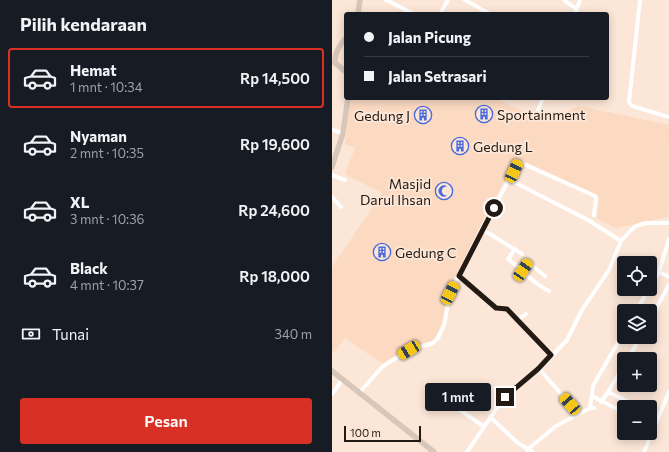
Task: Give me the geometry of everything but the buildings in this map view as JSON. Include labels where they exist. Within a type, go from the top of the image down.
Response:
[{"type":"main road","points":[[358,12],[360,0]]},
{"type":"main road","points":[[344,41],[337,51],[334,62],[344,70]]},
{"type":"main road","points":[[332,167],[343,133],[348,100]]},
{"type":"main road","points":[[332,370],[434,452]]},
{"type":"street","points":[[386,0],[410,12]]},
{"type":"street","points":[[441,12],[448,0]]},
{"type":"street","points":[[465,0],[486,12]]},
{"type":"street","points":[[576,12],[580,0]]},
{"type":"street","points":[[640,0],[629,102],[632,106],[669,117]]},
{"type":"street","points":[[565,1],[577,9]]},
{"type":"street","points":[[537,113],[542,100]]},
{"type":"street","points":[[332,130],[343,133]]},
{"type":"street","points":[[360,392],[383,366],[409,350],[435,341],[444,325],[450,296],[459,276],[518,162],[521,162],[595,196],[594,214]]},
{"type":"street","points":[[332,175],[345,180]]},
{"type":"street","points":[[510,180],[588,220],[622,241]]},
{"type":"street","points":[[332,197],[341,207]]},
{"type":"street","points":[[469,451],[483,426],[505,397],[538,369],[567,340],[582,310],[609,270],[622,241],[636,226],[646,223],[669,224]]},
{"type":"street","points":[[482,229],[522,254]]},
{"type":"street","points":[[657,276],[669,239]]},
{"type":"street","points":[[514,249],[508,259],[523,270],[535,284],[549,291]]},
{"type":"street","points":[[523,270],[529,262],[545,276]]},
{"type":"street","points":[[659,272],[669,277]]},
{"type":"street","points":[[459,276],[496,308],[507,309],[551,355]]},
{"type":"street","points":[[657,307],[669,285]]},
{"type":"street","points":[[518,320],[526,314]]},
{"type":"street","points":[[527,450],[556,426],[592,408],[593,386],[617,344]]},
{"type":"street","points":[[538,369],[570,404],[577,415]]},
{"type":"street","points":[[601,402],[617,377]]},
{"type":"street","points":[[332,394],[343,379]]},
{"type":"street","points":[[608,392],[626,400]]},
{"type":"street","points":[[644,452],[669,392]]},
{"type":"street","points":[[592,396],[617,410]]},
{"type":"street","points":[[450,403],[483,426]]},
{"type":"street","points":[[490,417],[518,444],[533,452]]},
{"type":"shaded area","points":[[351,100],[499,100],[543,121],[580,106],[669,125],[668,217],[616,228],[597,219],[599,198],[597,195],[520,159],[516,161],[479,228],[447,295],[442,324],[433,341],[383,364],[345,338],[332,354],[332,267],[382,193],[345,174],[355,148],[345,144]]},
{"type":"place","name":"Sportainment","points":[[484,114]]},
{"type":"place","name":"Gedung J","points":[[423,115]]},
{"type":"place","name":"Gedung L","points":[[460,146]]},
{"type":"place","name":"Masjid Darul Ihsan","points":[[444,191]]},
{"type":"place","name":"Gedung C","points":[[382,252]]},
{"type":"route","points":[[494,208],[459,276],[478,290],[496,308],[507,309],[551,355],[538,369],[505,397]]}]
